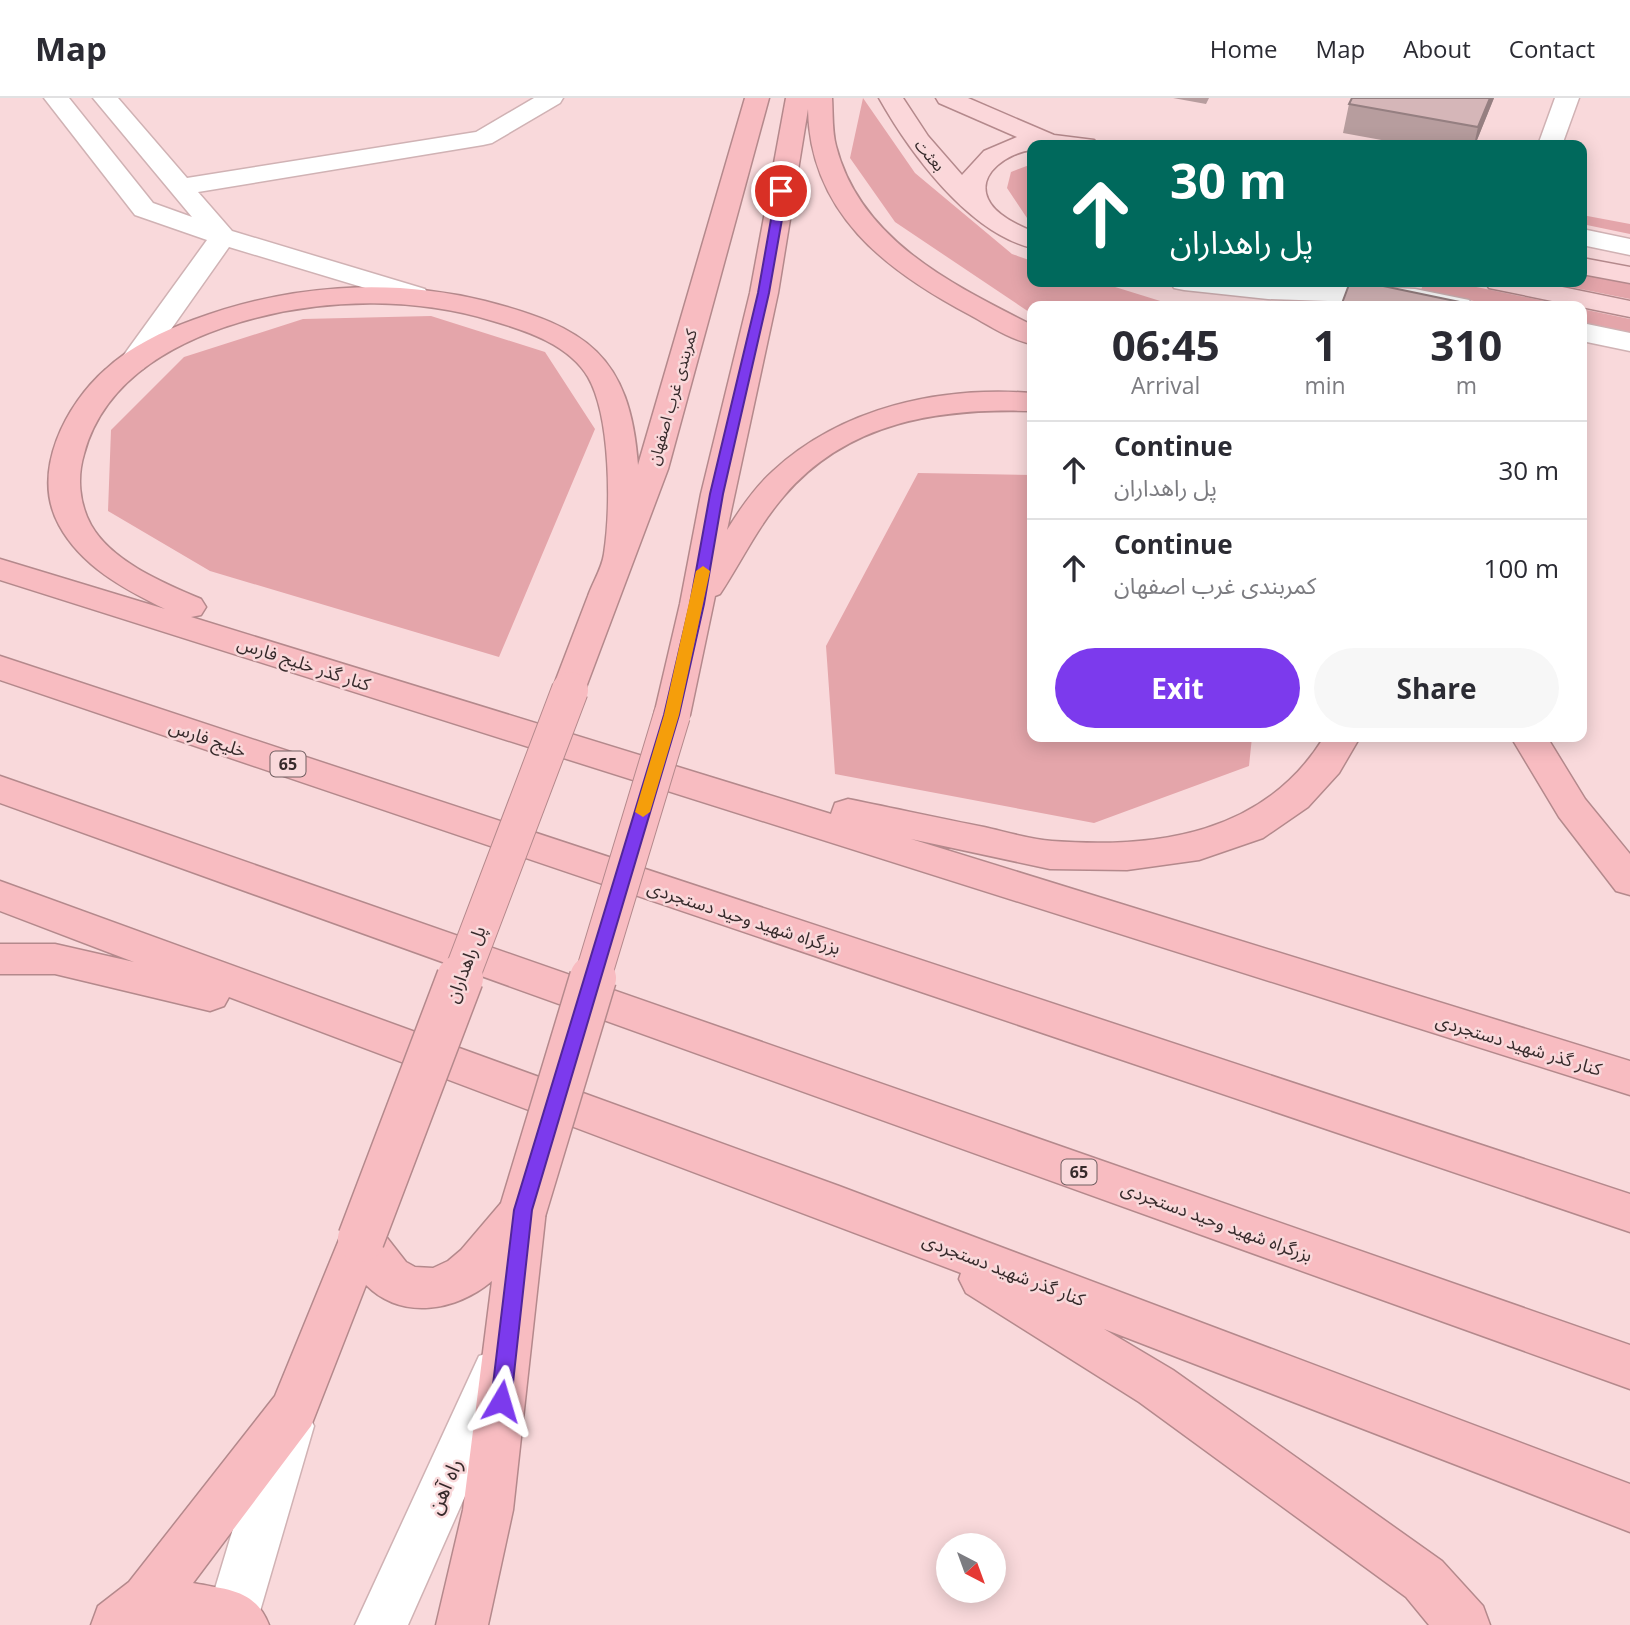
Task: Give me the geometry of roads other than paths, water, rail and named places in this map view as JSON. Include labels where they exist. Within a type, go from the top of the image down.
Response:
[{"type":"highway","name":"کمربندی غرب اصفهان","points":[[570,690],[652,469],[757,98]]},
{"type":"highway","points":[[462,1625],[488,1510],[523,1210],[672,715],[697,604],[717,494],[764,293],[798,98]]},
{"type":"highway","points":[[820,98],[823,146],[841,194],[862,226],[907,264],[967,302],[1027,333]]},
{"type":"highway","points":[[345,676],[156,592],[110,564],[76,526],[65,499],[63,468],[77,428],[103,388],[133,363],[193,330],[266,307],[332,296],[415,295],[474,306],[535,324],[578,349],[603,378],[621,440],[620,555]]},
{"type":"highway","points":[[697,604],[740,535],[783,478],[827,442],[887,416],[950,401],[999,399],[1027,402]]},
{"type":"highway","name":"کنار گذر خلیج فارس","points":[[0,569],[606,760]]},
{"type":"highway","name":"خلیج فارس","points":[[0,668],[576,861]]},
{"type":"highway","name":"پل راهداران","points":[[133,1612],[294,1410],[570,690]]},
{"type":"highway","points":[[606,760],[1050,855],[1127,856],[1199,846],[1250,828],[1294,798],[1326,764],[1339,742]]},
{"type":"highway","points":[[1532,742],[1572,807],[1630,881]]},
{"type":"highway","name":"کنار گذر شهید دستجردی","points":[[606,760],[1630,1078]]},
{"type":"highway","name":"بزرگراه شهید وحید دستجردی","points":[[0,789],[1630,1367]]},
{"type":"highway","name":"بزرگراه شهید وحید دستجردی","points":[[576,861],[1630,1213]]},
{"type":"highway","points":[[0,896],[376,1035]]},
{"type":"highway","points":[[0,959],[55,959],[376,1035]]},
{"type":"highway","name":"کنار گذر شهید دستجردی","points":[[376,1035],[906,1231],[1630,1508]]},
{"type":"highway","points":[[361,1239],[384,1272],[402,1286],[427,1290],[452,1285],[475,1267],[523,1210]]},
{"type":"highway","points":[[906,1231],[1156,1386],[1424,1579],[1464,1625]]},
{"type":"highway","points":[[133,1612],[235,1623]]},
{"type":"main road","name":"بعثت","points":[[891,98],[907,128],[935,163],[978,206],[1005,228],[1027,238]]},
{"type":"main road","points":[[948,98],[1045,140]]},
{"type":"main road","points":[[978,206],[972,193],[972,181],[978,169],[989,158],[1027,144]]},
{"type":"main road","points":[[1587,254],[1630,258]]},
{"type":"main road","points":[[1587,267],[1630,275]]},
{"type":"main road","points":[[1523,287],[1630,309]]},
{"type":"street","points":[[56,98],[144,209],[223,237],[415,295]]},
{"type":"street","points":[[104,98],[223,237]]},
{"type":"street","points":[[180,187],[483,138],[551,98]]},
{"type":"street","points":[[1552,140],[1567,98]]},
{"type":"street","points":[[133,363],[223,237]]},
{"type":"street","points":[[1587,238],[1630,247]]},
{"type":"street","points":[[1231,287],[1415,297],[1435,301]]},
{"type":"street","points":[[1587,333],[1630,342]]},
{"type":"street","name":"راه آهن","points":[[381,1625],[507,1346]]},
{"type":"street","points":[[235,1623],[294,1410]]}]
